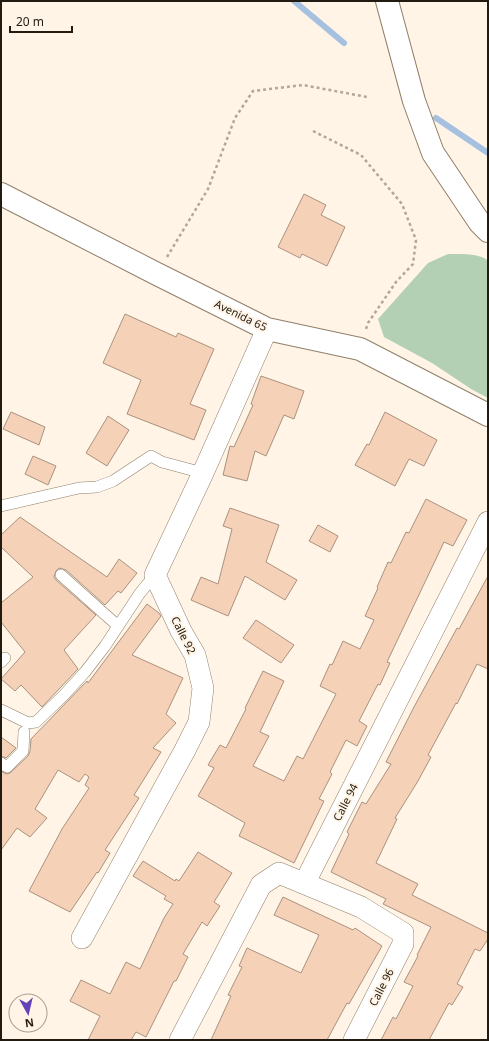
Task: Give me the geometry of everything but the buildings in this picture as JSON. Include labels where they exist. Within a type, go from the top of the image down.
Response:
[{"type":"street","points":[[387,1],[414,101],[433,153],[480,223],[488,231]]},
{"type":"street","name":"Avenida 65","points":[[1,194],[267,329],[360,349],[488,415]]},
{"type":"street","points":[[155,575],[203,473],[267,329]]},
{"type":"street","name":"Calle 94","points":[[304,882],[488,522]]},
{"type":"street","name":"Calle 92","points":[[82,938],[199,722],[203,688],[195,655],[181,632],[155,575]]},
{"type":"street","points":[[180,1040],[261,885],[279,872],[304,882]]},
{"type":"street","name":"Calle 96","points":[[304,882],[361,907],[403,933],[403,944],[354,1040]]},
{"type":"lane","points":[[1,506],[79,488],[97,487],[112,481],[151,456],[162,462],[203,473]]},
{"type":"lane","points":[[61,575],[118,626]]},
{"type":"lane","points":[[1,710],[28,723],[36,722],[64,695],[84,672],[105,646],[140,593],[155,575]]},
{"type":"lane","points":[[1,763],[7,768],[23,751],[24,732]]},
{"type":"path","points":[[157,274],[208,189],[235,118],[254,90],[303,85],[367,97]]},
{"type":"path","points":[[313,131],[361,155],[402,204],[416,240],[413,264],[396,282],[368,323],[360,349]]},
{"type":"green space","points":[[448,254],[475,255],[485,258],[488,261],[488,398],[471,389],[432,363],[384,337],[378,319],[428,263]]},
{"type":"waterway","points":[[294,1],[344,43]]},
{"type":"waterway","points":[[436,118],[488,153]]}]
